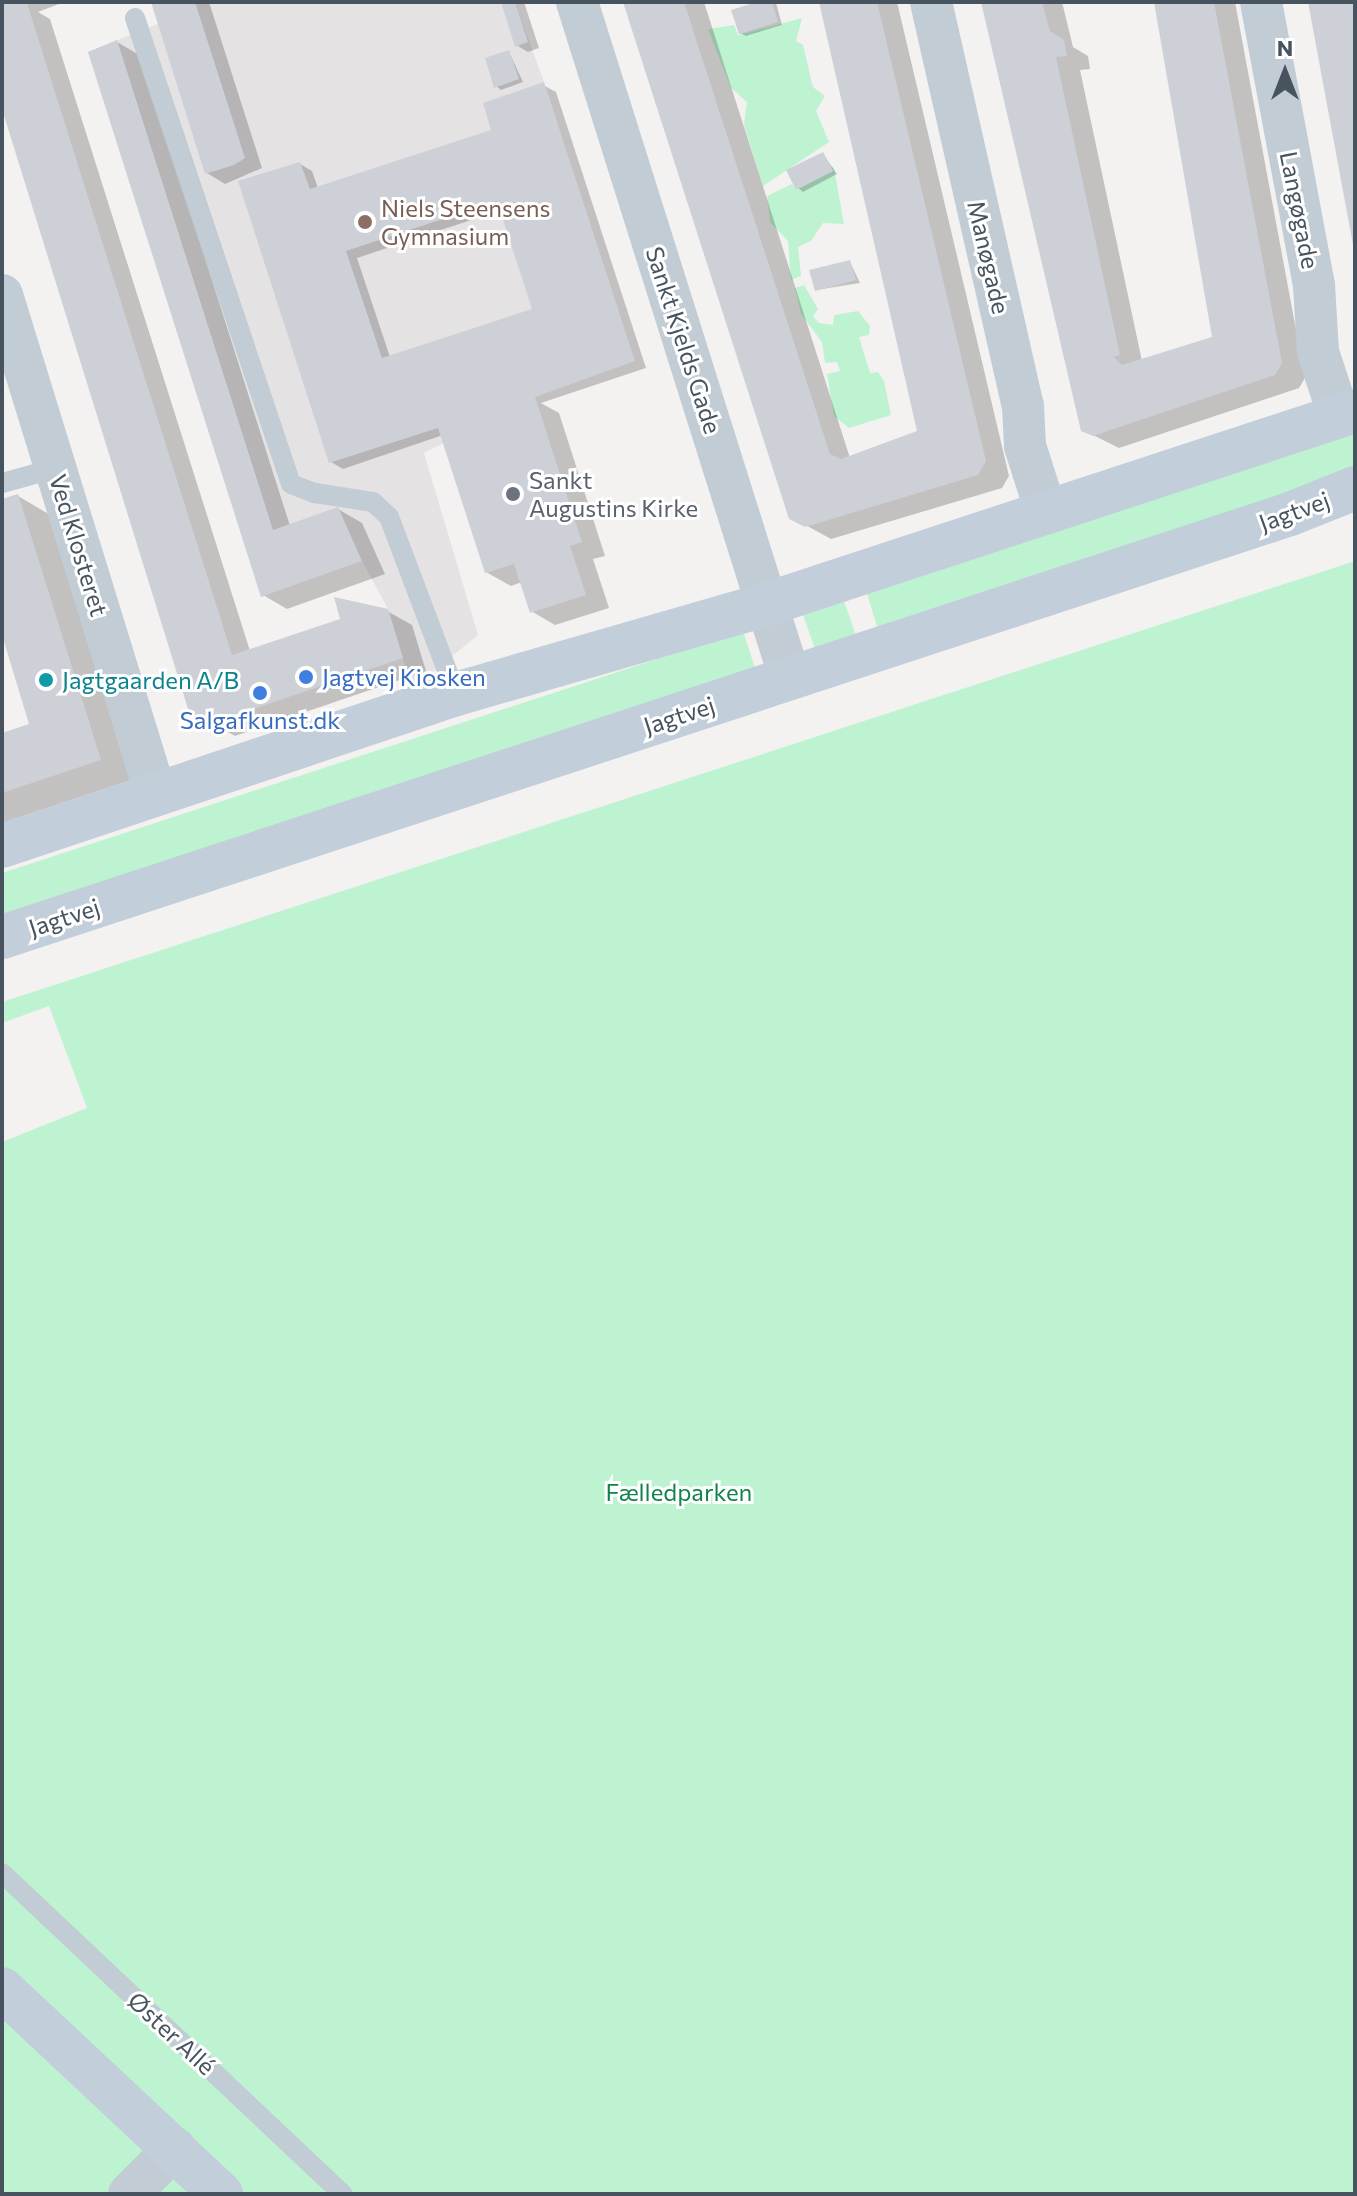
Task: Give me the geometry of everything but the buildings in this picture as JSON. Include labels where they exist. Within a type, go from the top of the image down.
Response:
[{"type":"street","name":"Sankt Kjelds Gade","points":[[577,2],[790,678]]},
{"type":"street","name":"Manøgade","points":[[931,2],[1023,406],[1025,446],[1046,512]]},
{"type":"street","name":"Langøgade","points":[[1261,2],[1314,285],[1318,352],[1347,414]]},
{"type":"street","name":"Ved Klosteret","points":[[2,295],[156,795]]},
{"type":"street","points":[[2,846],[456,694],[767,604],[1347,414]]},
{"type":"street","name":"Jagtvej","points":[[2,937],[1290,514],[1355,488]]},
{"type":"street","points":[[2,1989],[221,2194]]},
{"type":"street","points":[[129,2194],[175,2148]]},
{"type":"lane","points":[[135,18],[291,484],[315,493],[373,502],[389,517],[456,694]]},
{"type":"lane","points":[[2,483],[56,468]]},
{"type":"lane","name":"Øster Allé","points":[[2,1873],[343,2194]]},
{"type":"shaded area","name":"Niels Steensens Gymnasium","points":[[184,2],[515,2],[544,82],[535,397],[424,453],[478,635],[412,689],[388,609],[362,561],[261,597],[88,52],[187,12]]},
{"type":"green space","points":[[802,18],[796,41],[803,45],[813,87],[825,96],[816,111],[829,142],[763,186],[744,125],[747,102],[731,88],[708,29],[734,25],[738,35]]},
{"type":"green space","points":[[831,165],[834,168],[844,224],[823,223],[811,241],[798,247],[801,276],[791,280],[788,241],[770,222],[767,196],[792,184],[796,190],[833,171]]},
{"type":"green space","points":[[804,285],[818,309],[813,316],[819,323],[833,325],[834,315],[858,311],[870,326],[869,335],[859,337],[870,373],[878,372],[884,381],[891,415],[849,428],[834,416],[827,374],[840,371],[837,362],[825,363],[822,342],[801,314],[795,288]]},
{"type":"green space","points":[[1355,430],[1355,467],[1287,496],[878,630],[866,590]]},
{"type":"green space","name":"Fælledparken","points":[[1355,561],[1355,2194],[2,2194],[2,1142],[87,1108],[49,1006],[2,1023],[2,1002]]},
{"type":"green space","points":[[843,598],[857,638],[816,652],[802,612]]},
{"type":"green space","points":[[743,631],[756,671],[2,917],[2,873]]},
{"type":"place","name":"Niels Steensens Gymnasium","points":[[365,222]]},
{"type":"place","name":"Sankt Augustins Kirke","points":[[513,494]]},
{"type":"place","name":"Jagtvej Kiosken","points":[[306,677]]},
{"type":"place","name":"Jagtgaarden A/B","points":[[46,680]]},
{"type":"place","name":"Salgafkunst.dk","points":[[260,693]]}]
